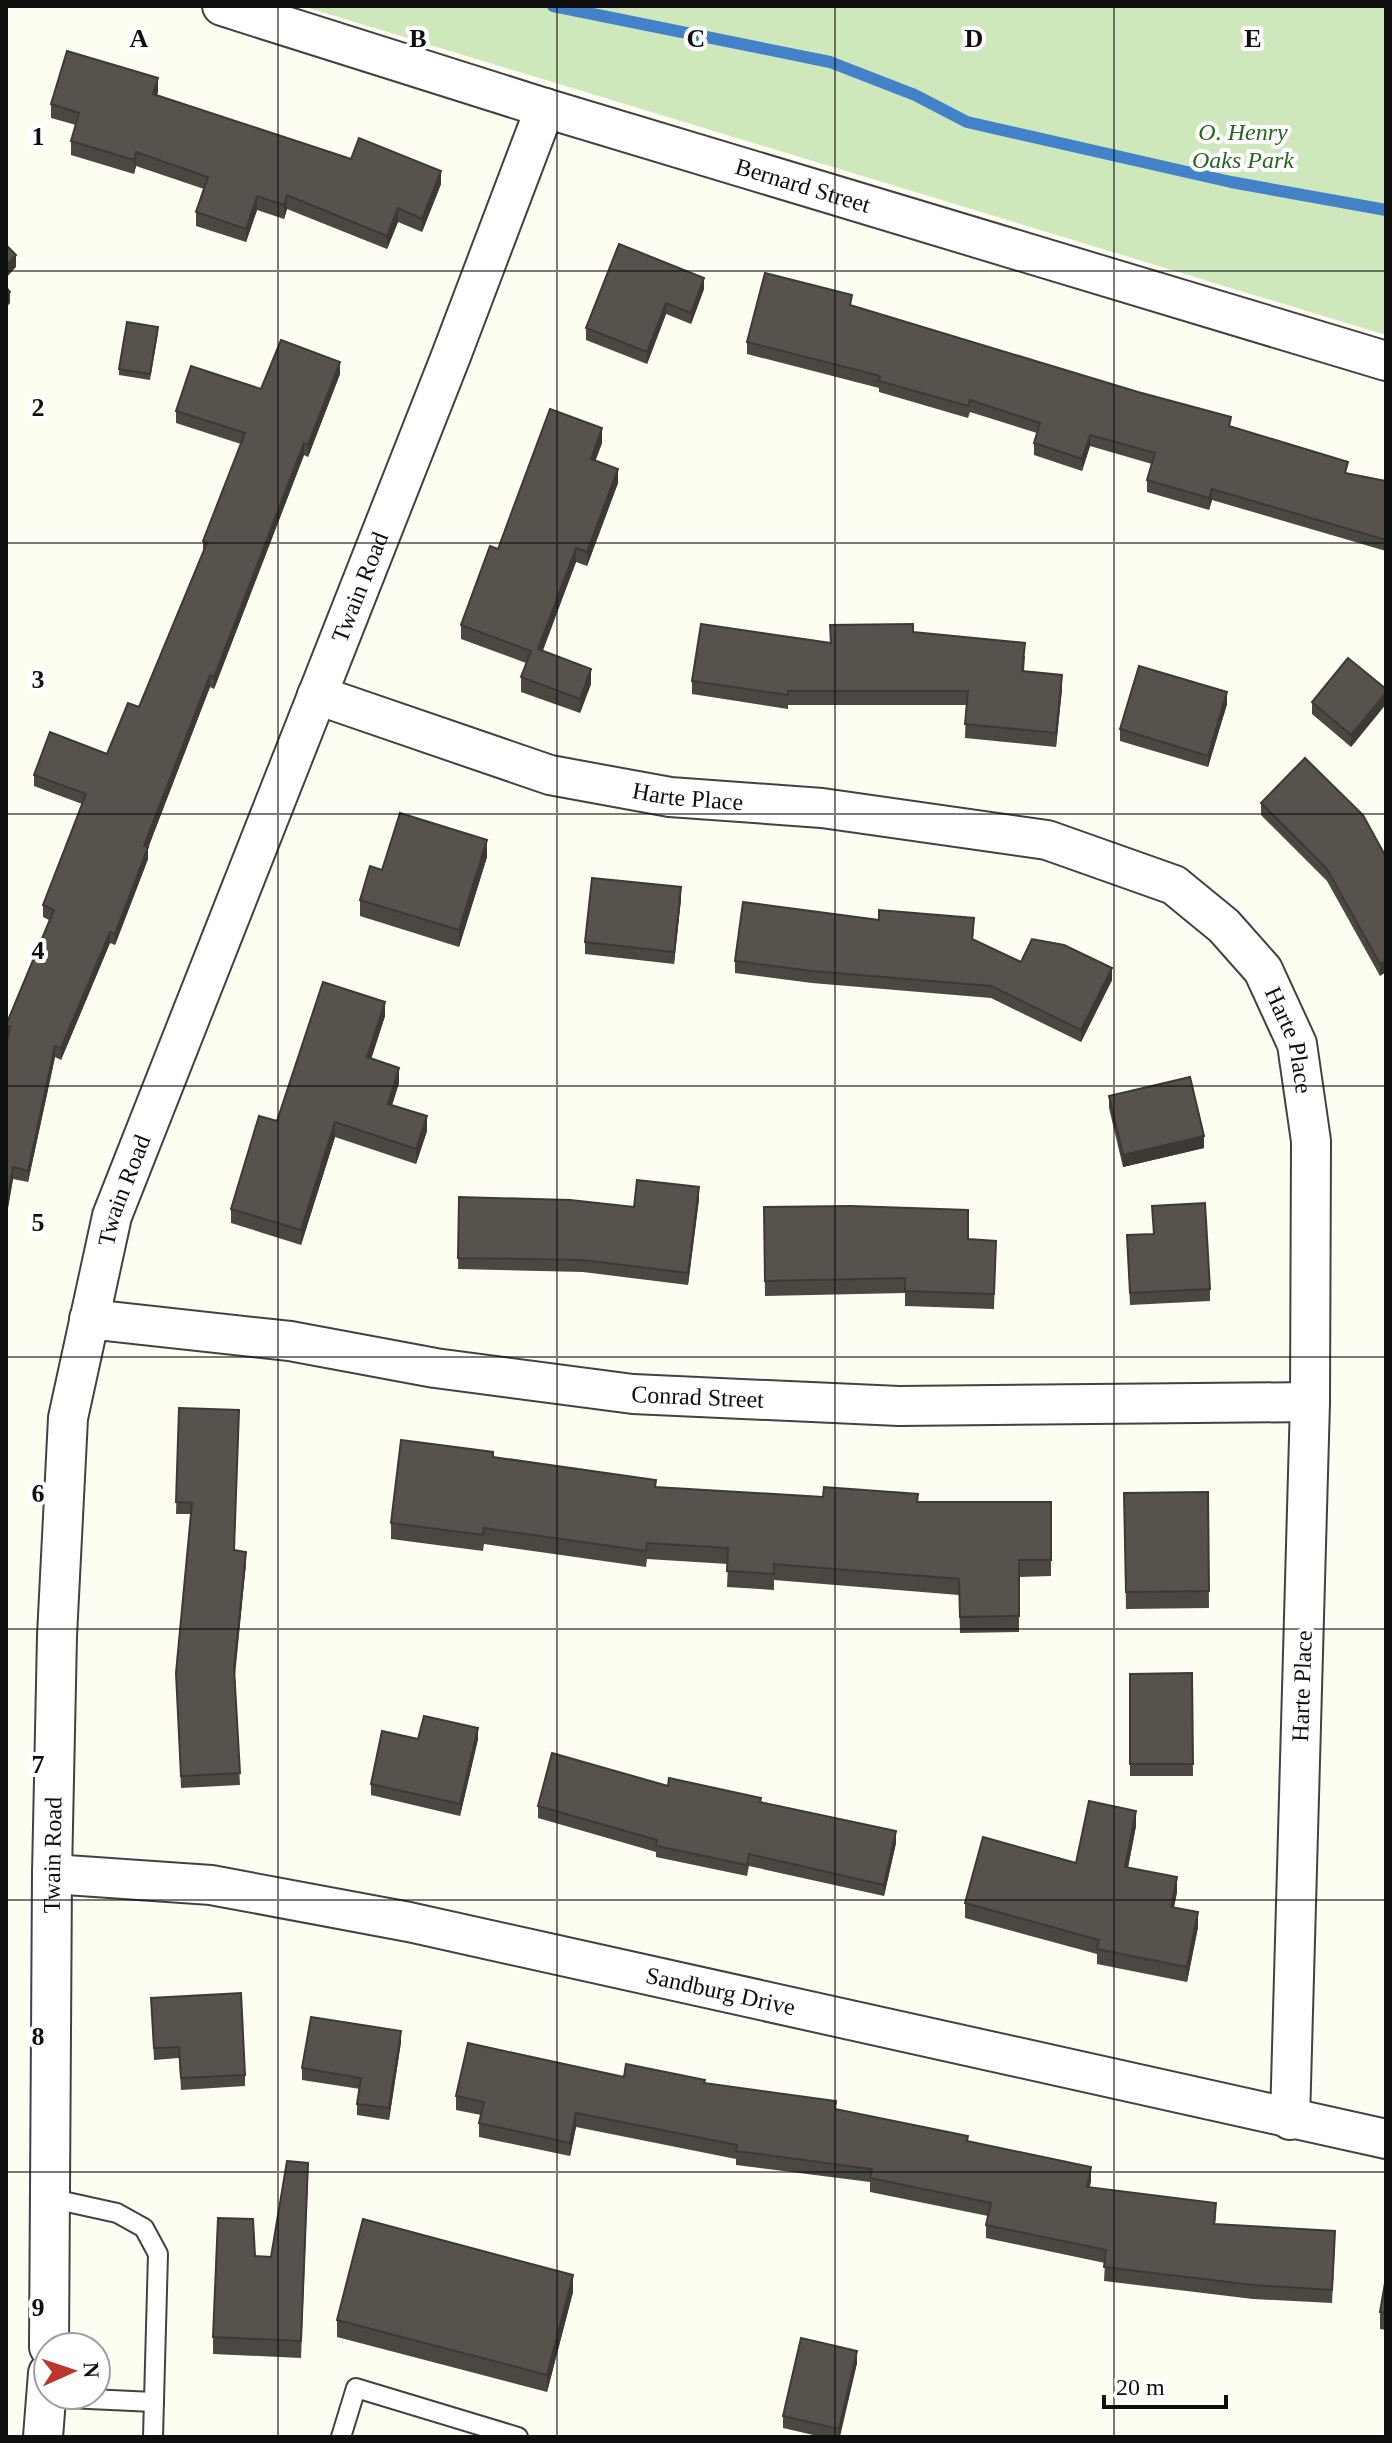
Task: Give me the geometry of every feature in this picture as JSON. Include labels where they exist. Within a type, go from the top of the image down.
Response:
[{"type":"street","name":"Bernard Street","points":[[222,6],[545,108],[1386,361]]},
{"type":"street","name":"Twain Road","points":[[49,2331],[57,1636],[68,1418],[89,1319],[112,1216],[451,356],[545,108]]},
{"type":"street","name":"Harte Place","points":[[317,695],[550,775],[670,797],[822,808],[1047,840],[1174,885],[1224,926],[1263,970],[1297,1044],[1311,1141],[1310,1402],[1290,2120]]},
{"type":"street","name":"Conrad Street","points":[[89,1319],[290,1341],[435,1368],[633,1394],[899,1406],[1310,1402]]},
{"type":"street","name":"Sandburg Drive","points":[[52,1874],[211,1885],[409,1922],[1386,2139]]},
{"type":"street","points":[[43,2437],[45,2411]]},
{"type":"lane","points":[[49,2198],[117,2213],[144,2228],[158,2254],[153,2437]]},
{"type":"lane","points":[[341,2437],[356,2388],[518,2437]]},
{"type":"lane","points":[[112,2395],[154,2402]]},
{"type":"green space","name":"O. Henry Oaks Park","points":[[302,6],[1386,6],[1386,335]]},
{"type":"building","points":[[67,51],[158,78],[153,94],[351,159],[359,138],[441,171],[422,219],[398,208],[387,236],[287,195],[284,205],[257,196],[246,229],[196,212],[208,177],[136,152],[134,160],[71,141],[79,113],[51,104]]},
{"type":"building","points":[[619,244],[704,278],[691,313],[666,303],[647,352],[586,328]]},
{"type":"building","points":[[6,245],[16,255],[6,266]]},
{"type":"building","points":[[765,273],[852,295],[850,305],[1231,417],[1229,426],[1348,462],[1345,473],[1386,481],[1386,540],[1212,489],[1209,498],[1147,480],[1155,453],[1090,435],[1082,459],[1034,443],[1040,423],[970,400],[968,406],[879,381],[880,376],[747,342]]},
{"type":"building","points":[[127,322],[158,327],[150,374],[119,369]]},
{"type":"building","points":[[281,340],[340,362],[308,445],[304,443],[214,677],[210,675],[144,846],[148,847],[115,934],[110,932],[61,1048],[55,1046],[28,1171],[13,1167],[6,1208],[6,1045],[10,1027],[6,1025],[54,910],[43,905],[86,794],[34,775],[50,732],[107,754],[128,703],[139,707],[207,543],[203,541],[245,433],[176,411],[191,366],[261,389]]},
{"type":"building","points":[[550,409],[602,428],[591,459],[618,469],[587,552],[576,548],[538,649],[591,669],[580,699],[521,677],[531,651],[461,625],[490,546],[498,549]]},
{"type":"building","points":[[701,624],[831,643],[830,625],[913,624],[913,632],[1025,643],[1022,671],[1062,675],[1056,733],[965,724],[968,691],[788,691],[788,695],[692,681]]},
{"type":"building","points":[[1348,658],[1386,689],[1386,693],[1351,735],[1312,702]]},
{"type":"building","points":[[1139,666],[1227,692],[1208,756],[1120,729]]},
{"type":"building","points":[[1305,758],[1363,815],[1386,857],[1386,961],[1380,964],[1327,869],[1261,803]]},
{"type":"building","points":[[400,813],[487,840],[459,930],[360,900],[370,866],[382,870]]},
{"type":"building","points":[[592,878],[681,887],[674,952],[585,942]]},
{"type":"building","points":[[743,902],[879,920],[879,910],[974,918],[972,939],[1021,962],[1032,939],[1064,945],[1112,968],[1081,1030],[991,986],[812,971],[735,961]]},
{"type":"building","points":[[323,982],[385,1002],[367,1057],[399,1068],[388,1104],[427,1116],[416,1149],[335,1122],[301,1230],[231,1209],[259,1116],[277,1121]]},
{"type":"building","points":[[1190,1077],[1204,1136],[1123,1155],[1109,1096]]},
{"type":"building","points":[[637,1180],[699,1187],[688,1273],[583,1260],[458,1258],[459,1197],[570,1200],[634,1207]]},
{"type":"building","points":[[1205,1203],[1210,1289],[1130,1293],[1127,1235],[1154,1234],[1152,1206]]},
{"type":"building","points":[[764,1207],[968,1210],[968,1239],[996,1241],[994,1294],[905,1291],[905,1278],[765,1281]]},
{"type":"building","points":[[179,1408],[239,1410],[234,1550],[246,1552],[234,1668],[240,1773],[181,1776],[176,1673],[192,1503],[176,1502]]},
{"type":"building","points":[[401,1440],[493,1452],[493,1457],[656,1480],[655,1487],[823,1497],[824,1487],[918,1494],[917,1502],[1051,1502],[1051,1560],[1019,1560],[1019,1616],[960,1617],[959,1579],[774,1564],[774,1574],[727,1571],[728,1548],[647,1543],[646,1551],[484,1528],[483,1535],[391,1523]]},
{"type":"building","points":[[1208,1492],[1209,1591],[1126,1592],[1124,1493]]},
{"type":"building","points":[[1192,1673],[1193,1764],[1130,1764],[1130,1674]]},
{"type":"building","points":[[424,1716],[478,1728],[460,1804],[371,1784],[382,1731],[418,1739]]},
{"type":"building","points":[[552,1753],[668,1786],[669,1778],[761,1798],[760,1802],[896,1831],[884,1885],[749,1854],[747,1865],[656,1846],[657,1840],[538,1806]]},
{"type":"building","points":[[1089,1801],[1136,1811],[1125,1867],[1177,1877],[1171,1907],[1198,1912],[1187,1967],[1097,1949],[1099,1940],[965,1903],[983,1837],[1076,1863]]},
{"type":"building","points":[[241,1993],[245,2075],[181,2078],[179,2047],[154,2048],[151,1998]]},
{"type":"building","points":[[311,2017],[401,2031],[389,2108],[357,2104],[361,2078],[302,2068]]},
{"type":"building","points":[[468,2043],[624,2077],[626,2064],[705,2080],[704,2083],[836,2101],[835,2109],[968,2136],[967,2141],[1091,2167],[1087,2187],[1216,2203],[1214,2224],[1335,2231],[1332,2290],[1253,2285],[1104,2267],[1106,2250],[986,2225],[991,2203],[870,2178],[872,2169],[736,2151],[737,2145],[576,2113],[570,2143],[479,2123],[484,2102],[456,2096]]},
{"type":"building","points":[[287,2161],[308,2163],[301,2341],[213,2337],[218,2218],[253,2219],[255,2256],[271,2257]]},
{"type":"building","points":[[363,2219],[573,2275],[547,2375],[337,2320]]},
{"type":"building","points":[[1386,2277],[1386,2313],[1380,2312]]},
{"type":"building","points":[[801,2338],[857,2351],[839,2429],[783,2416]]},
{"type":"waterway","points":[[553,6],[830,62],[915,95],[967,122],[1231,182],[1386,210]]}]
